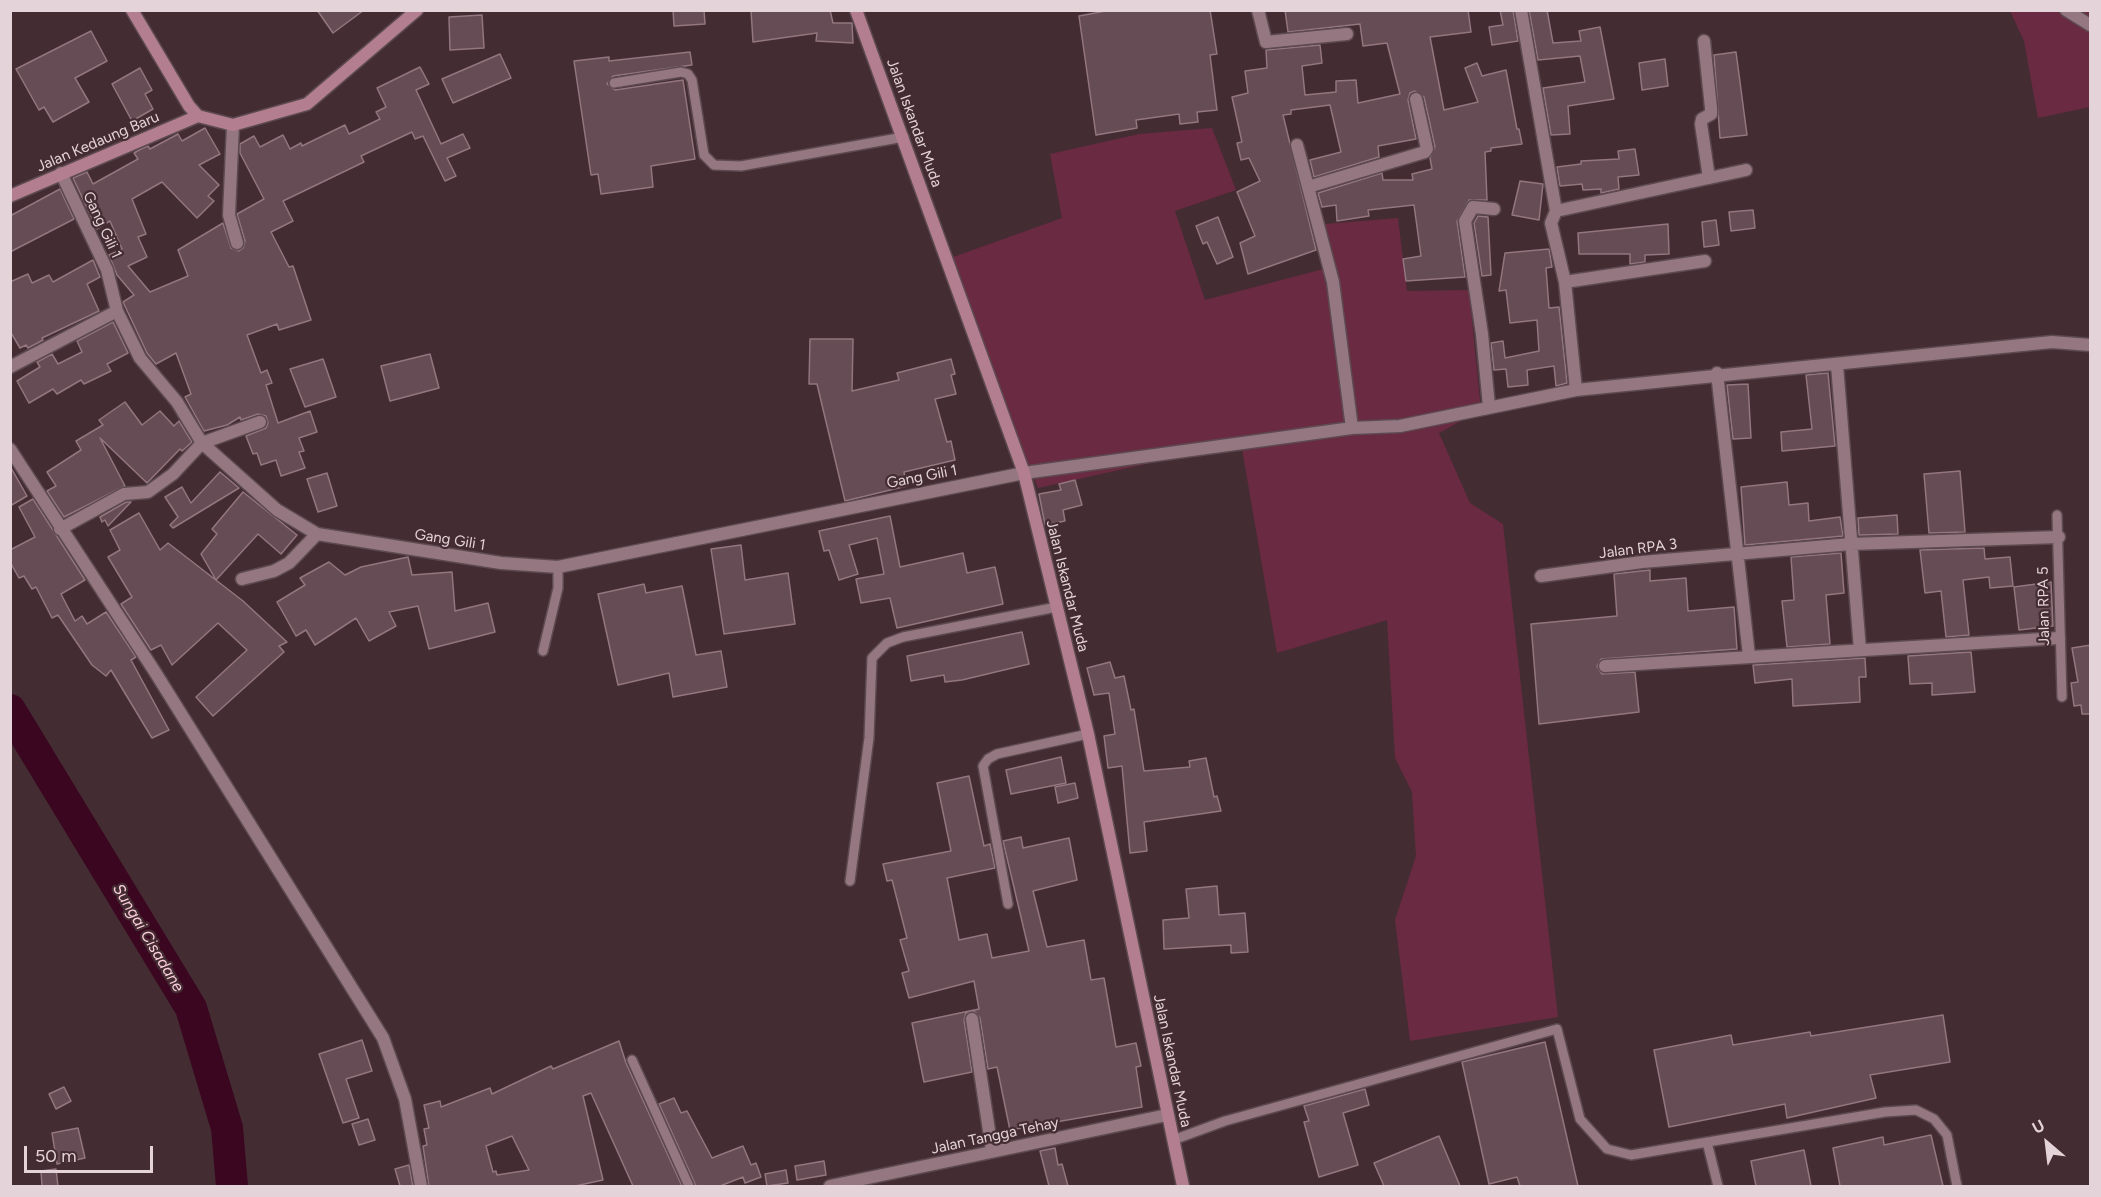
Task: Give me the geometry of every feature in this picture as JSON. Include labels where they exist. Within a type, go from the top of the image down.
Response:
[{"type":"street","points":[[132,10],[189,106],[198,116],[233,125],[308,104],[417,10]]},
{"type":"street","points":[[1258,10],[1266,42],[1347,34]]},
{"type":"street","points":[[1521,10],[1556,211],[1551,223],[1565,282],[1576,390]]},
{"type":"street","points":[[2066,10],[2091,25]]},
{"type":"street","name":"Jalan Iskandar Muda","points":[[857,11],[1023,473],[1088,734],[1183,1186]]},
{"type":"street","points":[[1704,41],[1711,114],[1702,119],[1701,124],[1709,178]]},
{"type":"street","points":[[1308,187],[1425,152],[1427,149],[1416,99]]},
{"type":"street","name":"Jalan Kedaung Baru","points":[[10,196],[198,116]]},
{"type":"street","points":[[233,125],[229,215],[237,243]]},
{"type":"street","points":[[1297,145],[1334,282],[1352,428]]},
{"type":"street","points":[[1556,211],[1746,170]]},
{"type":"street","name":"Gang Gili 1","points":[[61,173],[106,270],[117,311],[140,358],[177,402],[202,443],[277,510],[317,534],[501,563],[558,567],[1023,473],[1352,428],[1408,424],[1576,390],[1717,373],[1837,365],[2052,342],[2091,345]]},
{"type":"street","points":[[1489,406],[1482,334],[1465,221],[1473,207],[1494,209]]},
{"type":"street","points":[[1565,282],[1705,261]]},
{"type":"street","points":[[10,367],[117,311]]},
{"type":"street","points":[[1837,365],[1860,650]]},
{"type":"street","points":[[1717,373],[1749,656]]},
{"type":"street","points":[[60,529],[124,494],[148,492],[173,474],[202,443],[260,422]]},
{"type":"street","points":[[10,449],[155,672],[383,1038],[405,1099],[421,1186]]},
{"type":"street","points":[[242,579],[274,571],[289,562],[317,534]]},
{"type":"street","name":"Jalan RPA 3","points":[[1541,576],[1738,553],[1851,544],[2058,537]]},
{"type":"street","points":[[1605,666],[2059,638]]},
{"type":"street","points":[[972,1019],[992,1150]]},
{"type":"street","name":"Jalan Tangga Tehay","points":[[830,1186],[864,1181],[992,1150],[1167,1115]]},
{"type":"lane","points":[[614,83],[681,72],[688,75],[692,80],[704,155],[714,165],[741,166],[904,137]]},
{"type":"lane","name":"Jalan RPA 5","points":[[2057,515],[2062,697]]},
{"type":"lane","points":[[543,651],[558,588],[558,567]]},
{"type":"lane","points":[[850,881],[870,738],[872,658],[888,643],[903,637],[1057,607]]},
{"type":"lane","points":[[1008,904],[983,766],[988,759],[997,754],[1088,734]]},
{"type":"lane","points":[[1173,1140],[1225,1121],[1557,1029],[1580,1119],[1607,1149],[1632,1155],[1885,1112],[1916,1110],[1934,1119],[1947,1135],[1957,1186]]},
{"type":"lane","points":[[632,1060],[689,1186]]},
{"type":"lane","points":[[1707,1142],[1718,1186]]},
{"type":"shaded area","points":[[2010,11],[2090,11],[2090,107],[2038,118],[2024,41]]},
{"type":"shaded area","points":[[1212,128],[1236,190],[1175,211],[1205,300],[1331,267],[1325,224],[1398,218],[1407,291],[1469,290],[1481,410],[1439,433],[1470,503],[1503,524],[1558,1017],[1410,1041],[1395,920],[1416,856],[1412,792],[1395,758],[1387,620],[1277,653],[1241,443],[1038,488],[945,260],[1062,218],[1050,154],[1139,134]]},
{"type":"building","points":[[317,10],[364,10],[333,33]]},
{"type":"building","points":[[673,10],[704,10],[705,24],[674,26]]},
{"type":"building","points":[[751,10],[830,10],[833,23],[852,23],[853,43],[816,41],[817,33],[753,42]]},
{"type":"building","points":[[1111,10],[1210,10],[1217,54],[1210,55],[1217,110],[1197,112],[1198,122],[1180,124],[1179,114],[1136,120],[1137,128],[1096,135],[1079,16]]},
{"type":"building","points":[[1285,10],[1468,10],[1471,32],[1430,37],[1444,110],[1478,102],[1465,68],[1477,63],[1482,76],[1506,70],[1522,144],[1491,148],[1491,151],[1485,152],[1487,200],[1469,200],[1457,221],[1465,277],[1406,281],[1403,259],[1421,256],[1414,205],[1368,210],[1369,216],[1337,221],[1336,205],[1322,207],[1318,193],[1382,173],[1383,180],[1413,180],[1412,174],[1432,169],[1430,158],[1435,147],[1424,97],[1415,91],[1410,93],[1408,100],[1416,139],[1378,146],[1379,157],[1314,177],[1310,160],[1341,152],[1330,105],[1291,110],[1291,114],[1283,115],[1316,250],[1248,274],[1240,243],[1255,236],[1237,192],[1260,181],[1249,158],[1241,160],[1237,143],[1242,142],[1232,97],[1248,93],[1245,71],[1267,68],[1266,50],[1320,45],[1322,63],[1302,66],[1305,95],[1336,92],[1336,81],[1356,80],[1358,103],[1400,94],[1387,43],[1363,46],[1360,24],[1288,32]]},
{"type":"building","points":[[1500,10],[1513,10],[1518,41],[1492,45],[1489,27],[1503,25]]},
{"type":"building","points":[[1529,10],[1547,10],[1553,43],[1581,41],[1579,31],[1600,27],[1614,99],[1568,106],[1570,134],[1551,135],[1543,88],[1585,82],[1580,56],[1538,60]]},
{"type":"building","points":[[482,15],[484,48],[450,50],[449,17]]},
{"type":"building","points":[[91,31],[107,61],[75,78],[89,102],[53,122],[44,107],[39,110],[16,69]]},
{"type":"building","points":[[690,52],[692,65],[613,76],[607,84],[615,90],[683,80],[695,159],[651,166],[653,187],[601,194],[598,174],[591,175],[574,61],[609,57],[609,61]]},
{"type":"building","points":[[1736,52],[1747,135],[1720,138],[1714,55]]},
{"type":"building","points":[[500,54],[511,78],[453,103],[442,79]]},
{"type":"building","points":[[1665,59],[1668,86],[1642,90],[1639,63]]},
{"type":"building","points":[[420,67],[429,84],[416,90],[441,144],[463,134],[470,148],[447,158],[456,176],[445,181],[423,136],[415,139],[412,132],[361,156],[364,162],[283,201],[293,221],[271,232],[289,267],[293,266],[311,320],[279,330],[277,324],[247,335],[261,373],[267,370],[272,383],[266,385],[278,423],[310,411],[317,432],[299,438],[304,451],[299,452],[305,468],[281,476],[276,460],[261,465],[257,453],[253,454],[246,436],[266,428],[268,423],[266,416],[258,414],[241,420],[240,417],[227,425],[204,431],[185,397],[191,394],[176,353],[156,364],[147,353],[123,302],[134,295],[117,275],[109,255],[122,249],[110,221],[97,229],[73,178],[87,172],[93,184],[138,159],[134,153],[141,149],[148,146],[150,149],[178,134],[182,141],[205,128],[220,154],[199,165],[219,185],[208,196],[214,201],[197,218],[162,182],[132,199],[146,234],[138,237],[147,257],[128,266],[150,292],[188,276],[178,250],[223,223],[231,248],[239,251],[243,248],[245,241],[237,214],[264,199],[240,153],[240,144],[254,136],[260,147],[283,135],[290,149],[301,143],[302,146],[345,125],[349,134],[380,119],[376,112],[386,107],[377,88]]},
{"type":"building","points":[[140,68],[152,90],[145,94],[153,109],[132,121],[112,84]]},
{"type":"building","points":[[1635,149],[1639,175],[1618,177],[1619,189],[1601,193],[1601,189],[1583,190],[1582,184],[1560,186],[1557,167],[1581,164],[1581,161],[1619,159],[1618,151]]},
{"type":"building","points":[[1520,181],[1543,184],[1539,220],[1512,215]]},
{"type":"building","points":[[60,189],[74,219],[10,252],[10,216]]},
{"type":"building","points":[[1753,210],[1755,228],[1731,231],[1729,212]]},
{"type":"building","points":[[1478,216],[1488,217],[1491,275],[1482,276],[1474,223]]},
{"type":"building","points":[[1218,217],[1233,257],[1217,264],[1207,242],[1203,244],[1196,226]]},
{"type":"building","points":[[1716,220],[1719,245],[1704,247],[1702,222]]},
{"type":"building","points":[[1668,224],[1669,254],[1645,255],[1645,262],[1630,264],[1630,254],[1579,254],[1578,233]]},
{"type":"building","points":[[1549,249],[1552,267],[1546,268],[1549,308],[1559,307],[1567,383],[1556,386],[1554,366],[1527,370],[1528,385],[1508,387],[1506,369],[1494,370],[1491,343],[1503,341],[1505,358],[1539,351],[1537,320],[1510,323],[1506,290],[1499,291],[1505,253]]},
{"type":"building","points":[[93,260],[100,277],[87,284],[99,311],[42,338],[43,340],[28,348],[26,345],[20,348],[10,331],[10,282],[28,274],[32,283],[49,275],[53,282]]},
{"type":"building","points":[[113,322],[128,353],[107,364],[111,371],[84,384],[81,380],[57,394],[53,389],[29,403],[17,381],[40,367],[37,362],[52,354],[58,364],[82,352],[77,341]]},
{"type":"building","points":[[810,339],[853,339],[852,391],[899,380],[897,373],[951,359],[955,374],[951,375],[956,394],[935,399],[947,442],[951,441],[955,460],[904,472],[907,486],[845,501],[817,384],[809,384]]},
{"type":"building","points":[[430,354],[439,388],[390,401],[381,366]]},
{"type":"building","points":[[323,359],[336,397],[305,407],[290,369]]},
{"type":"building","points":[[1828,373],[1835,446],[1782,451],[1781,432],[1812,429],[1806,375]]},
{"type":"building","points":[[1748,384],[1751,438],[1733,439],[1727,385]]},
{"type":"building","points":[[125,402],[142,425],[160,411],[174,426],[179,421],[192,442],[182,451],[180,449],[147,483],[100,438],[125,486],[64,517],[47,491],[56,486],[47,472],[81,450],[76,441],[103,425],[99,420]]},
{"type":"building","points":[[10,466],[27,496],[10,506]]},
{"type":"building","points":[[1960,471],[1965,532],[1929,533],[1924,474]]},
{"type":"building","points":[[220,472],[239,488],[173,528],[170,525],[178,517],[165,497],[182,487],[191,503]]},
{"type":"building","points":[[327,473],[337,506],[318,512],[307,479]]},
{"type":"building","points":[[1075,480],[1082,505],[1063,510],[1065,521],[1045,525],[1039,494],[1061,490],[1059,484]]},
{"type":"building","points":[[1787,482],[1789,505],[1808,503],[1809,521],[1840,517],[1843,536],[1745,545],[1741,487]]},
{"type":"building","points":[[243,492],[297,535],[281,554],[258,534],[216,580],[201,554],[217,534],[212,529]]},
{"type":"building","points":[[33,499],[85,580],[61,594],[75,621],[82,616],[87,624],[106,612],[136,657],[131,660],[169,730],[152,738],[111,670],[106,676],[92,665],[58,615],[52,618],[36,587],[32,589],[24,576],[19,578],[10,562],[10,550],[35,537],[19,507]]},
{"type":"building","points":[[126,502],[131,502],[108,526],[105,520],[102,522],[100,517]]},
{"type":"building","points":[[139,513],[160,550],[168,543],[243,601],[287,642],[279,646],[284,652],[213,716],[196,697],[247,650],[218,623],[172,665],[161,645],[151,650],[121,604],[132,597],[108,557],[120,550],[110,530]]},
{"type":"building","points":[[1897,515],[1898,534],[1859,535],[1858,518]]},
{"type":"building","points":[[890,516],[900,567],[963,553],[967,573],[995,567],[1003,604],[897,628],[890,598],[861,603],[856,579],[884,574],[877,538],[849,545],[858,574],[839,580],[829,550],[824,551],[819,531]]},
{"type":"building","points":[[741,545],[745,580],[788,573],[795,624],[724,634],[711,549]]},
{"type":"building","points":[[1984,548],[1985,559],[2010,557],[2013,586],[1990,588],[1989,577],[1963,580],[1969,635],[1946,637],[1941,591],[1925,593],[1920,550]]},
{"type":"building","points":[[1841,553],[1844,593],[1826,595],[1830,644],[1787,647],[1782,601],[1794,600],[1791,557]]},
{"type":"building","points":[[408,557],[412,575],[452,572],[455,611],[488,603],[495,632],[429,649],[418,606],[389,612],[396,626],[369,641],[356,618],[315,645],[306,630],[296,636],[277,602],[305,585],[300,578],[329,562],[345,575],[361,567]]},
{"type":"building","points":[[1650,570],[1650,581],[1686,578],[1688,611],[1734,607],[1737,649],[1601,659],[1597,666],[1602,674],[1635,672],[1639,712],[1539,724],[1531,624],[1617,616],[1614,574]]},
{"type":"building","points":[[2051,582],[2053,626],[2019,630],[2014,587]]},
{"type":"building","points":[[644,584],[646,593],[682,586],[696,655],[721,651],[727,687],[673,697],[669,673],[618,685],[598,594]]},
{"type":"building","points":[[1022,632],[1029,664],[962,680],[945,682],[944,675],[911,681],[907,656]]},
{"type":"building","points":[[2091,645],[2091,714],[2082,714],[2081,705],[2074,706],[2071,683],[2078,682],[2072,648]]},
{"type":"building","points":[[1971,652],[1975,692],[1932,695],[1932,683],[1910,684],[1908,656]]},
{"type":"building","points":[[1865,658],[1866,677],[1859,677],[1860,702],[1793,706],[1792,679],[1755,683],[1753,665]]},
{"type":"building","points":[[1110,662],[1115,678],[1124,676],[1131,710],[1134,709],[1144,771],[1190,767],[1189,761],[1206,758],[1214,797],[1217,796],[1221,811],[1144,822],[1147,851],[1130,853],[1122,766],[1108,768],[1104,736],[1115,734],[1109,693],[1094,695],[1087,668]]},
{"type":"building","points":[[1061,757],[1066,783],[1011,794],[1006,770]]},
{"type":"building","points":[[969,776],[984,846],[990,844],[995,868],[947,878],[959,940],[987,934],[992,958],[1029,951],[1003,841],[1021,837],[1023,848],[1069,838],[1077,880],[1033,891],[1047,947],[1084,940],[1091,980],[1104,978],[1116,1047],[1136,1043],[1141,1066],[1136,1067],[1142,1107],[1010,1130],[997,1067],[988,1069],[980,1018],[974,1011],[966,1013],[964,1020],[972,1072],[924,1082],[912,1023],[979,1009],[974,981],[909,998],[902,973],[909,971],[900,940],[907,938],[892,880],[887,881],[883,864],[951,851],[937,783]]},
{"type":"building","points":[[1075,783],[1078,798],[1058,803],[1055,787]]},
{"type":"building","points":[[1217,886],[1219,915],[1245,913],[1248,952],[1231,953],[1231,945],[1164,949],[1163,920],[1189,918],[1186,889]]},
{"type":"building","points":[[1943,1015],[1950,1062],[1870,1075],[1876,1098],[1787,1118],[1785,1104],[1669,1127],[1654,1050],[1731,1035],[1733,1045],[1810,1032],[1811,1036]]},
{"type":"building","points":[[362,1040],[372,1071],[346,1079],[359,1118],[343,1123],[319,1054]]},
{"type":"building","points":[[619,1041],[626,1063],[682,1186],[633,1186],[591,1093],[583,1096],[603,1180],[575,1186],[429,1186],[423,1146],[427,1145],[424,1129],[429,1128],[424,1105],[440,1101],[441,1107],[490,1088],[492,1094],[551,1066],[553,1069]],"holes":[[[512,1136],[529,1170],[497,1175],[496,1171],[493,1172],[486,1146]]]},
{"type":"building","points":[[1545,1042],[1578,1186],[1520,1186],[1517,1177],[1489,1184],[1462,1062]]},
{"type":"building","points":[[64,1087],[71,1101],[56,1109],[49,1094]]},
{"type":"building","points":[[1365,1089],[1369,1105],[1343,1113],[1358,1165],[1319,1177],[1304,1122],[1309,1121],[1304,1106]]},
{"type":"building","points":[[674,1098],[681,1113],[687,1111],[712,1158],[743,1146],[751,1165],[756,1163],[761,1177],[745,1183],[743,1177],[720,1186],[696,1186],[659,1104]]},
{"type":"building","points":[[368,1119],[375,1140],[359,1145],[352,1124]]},
{"type":"building","points":[[78,1128],[85,1158],[57,1164],[52,1133]]},
{"type":"building","points":[[1931,1135],[1943,1186],[1840,1186],[1833,1148],[1883,1137],[1884,1145]]},
{"type":"building","points":[[1439,1136],[1460,1186],[1384,1186],[1374,1163]]},
{"type":"building","points":[[1055,1148],[1058,1165],[1062,1164],[1068,1186],[1049,1186],[1040,1151]]},
{"type":"building","points":[[1804,1150],[1811,1186],[1756,1186],[1751,1161]]},
{"type":"building","points":[[824,1161],[826,1175],[797,1180],[795,1166]]},
{"type":"building","points":[[409,1165],[413,1186],[400,1186],[395,1169]]},
{"type":"building","points":[[56,1169],[58,1186],[42,1186],[41,1171]]},
{"type":"building","points":[[786,1170],[788,1183],[767,1186],[765,1174]]},
{"type":"waterway","name":"Sungai Cisadane","points":[[10,710],[191,1008],[227,1128],[232,1186]]}]
